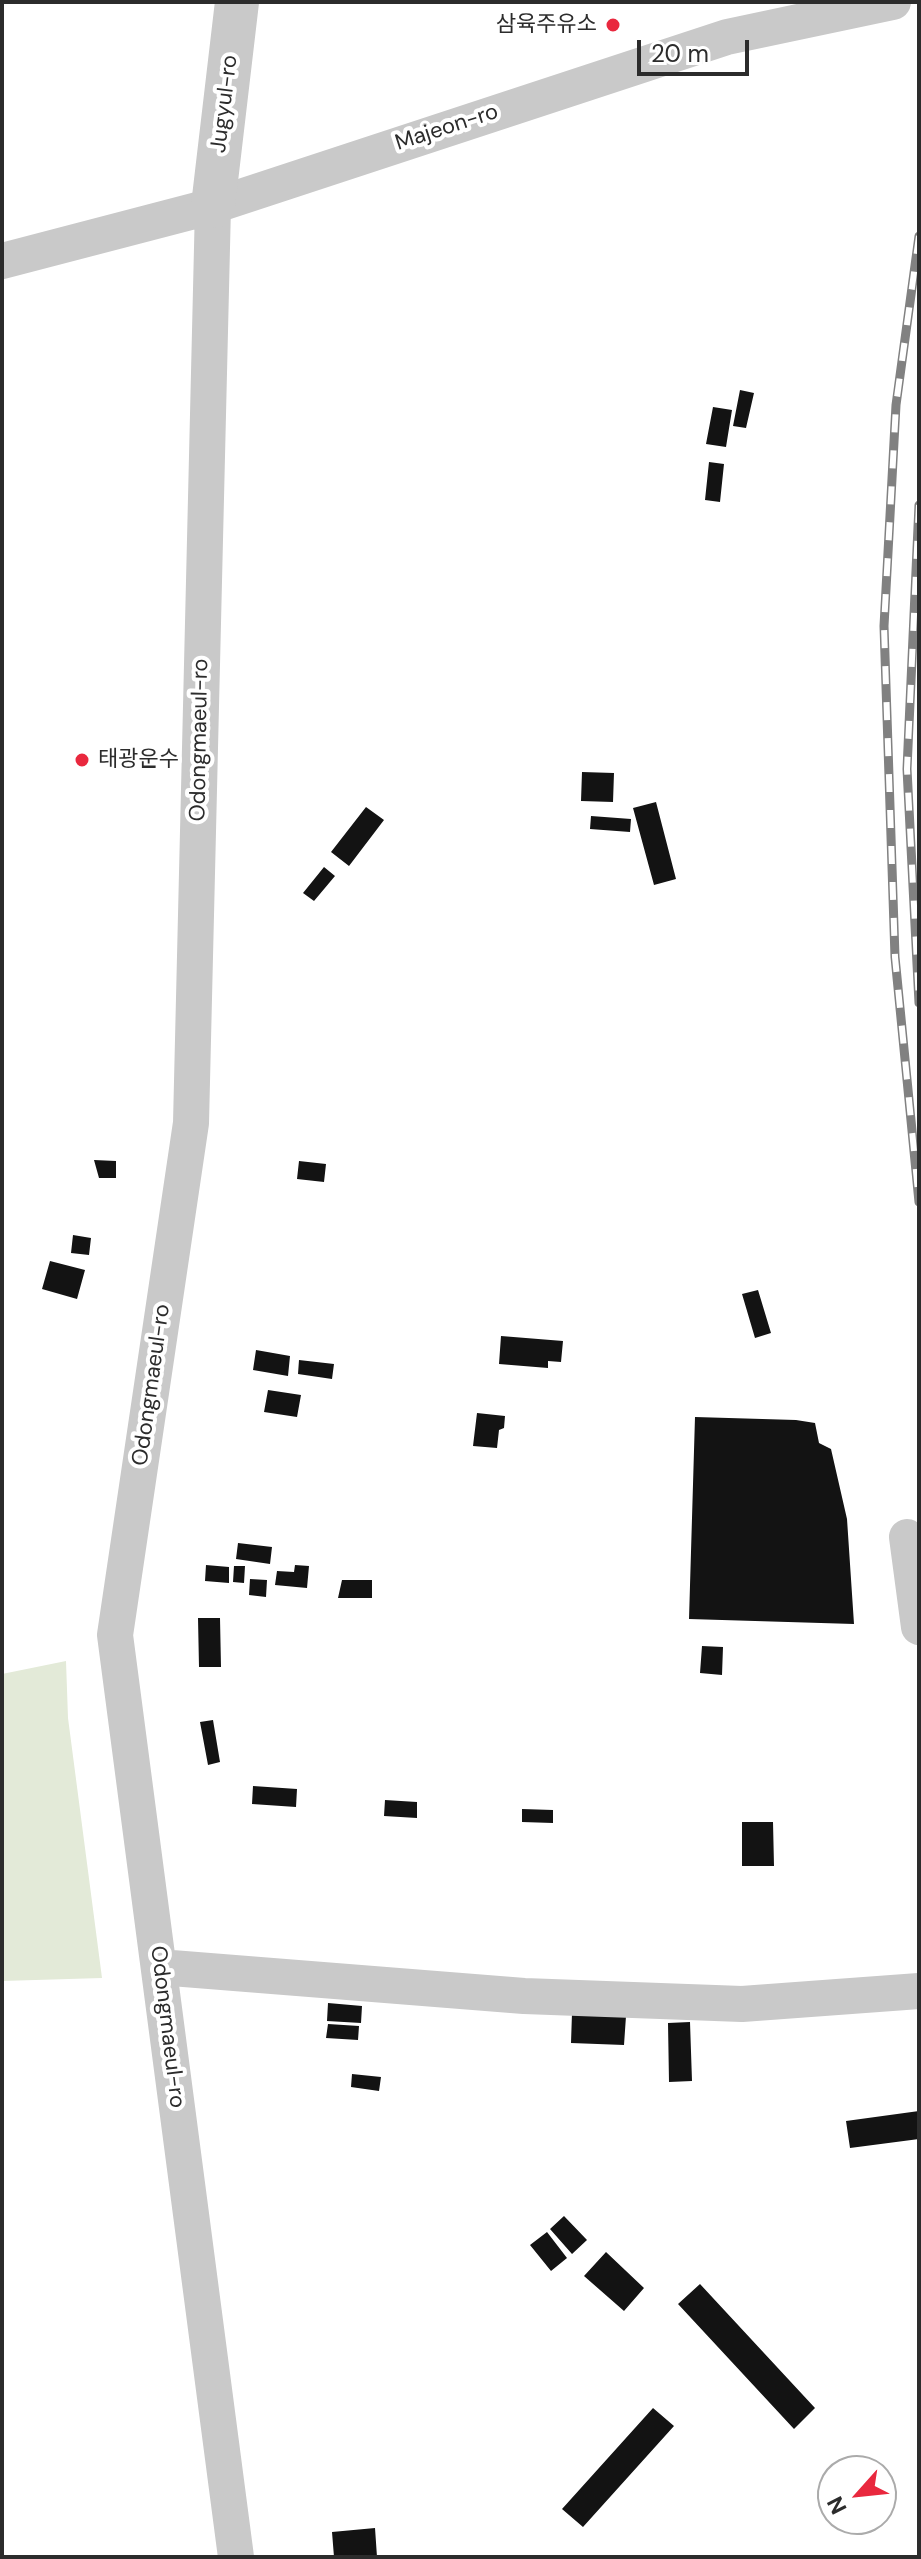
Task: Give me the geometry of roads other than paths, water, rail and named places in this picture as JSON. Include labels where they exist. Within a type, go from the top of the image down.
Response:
[{"type":"street","name":"Jugyul-ro","points":[[213,206],[237,2]]},
{"type":"street","name":"Majeon-ro","points":[[2,261],[213,206],[727,37],[893,2]]},
{"type":"street","name":"Odongmaeul-ro","points":[[213,206],[191,1123],[115,1635],[236,2557]]},
{"type":"street","points":[[907,1537],[919,1627]]},
{"type":"street","points":[[159,1967],[524,1996],[742,2004],[919,1991]]},
{"type":"railway","points":[[919,236],[896,405],[884,626],[895,957],[919,1202]]},
{"type":"railway","points":[[919,505],[907,769],[919,1003]]},
{"type":"place","name":"삼육주유소","points":[[613,25]]},
{"type":"place","name":"태광운수","points":[[82,760]]}]
